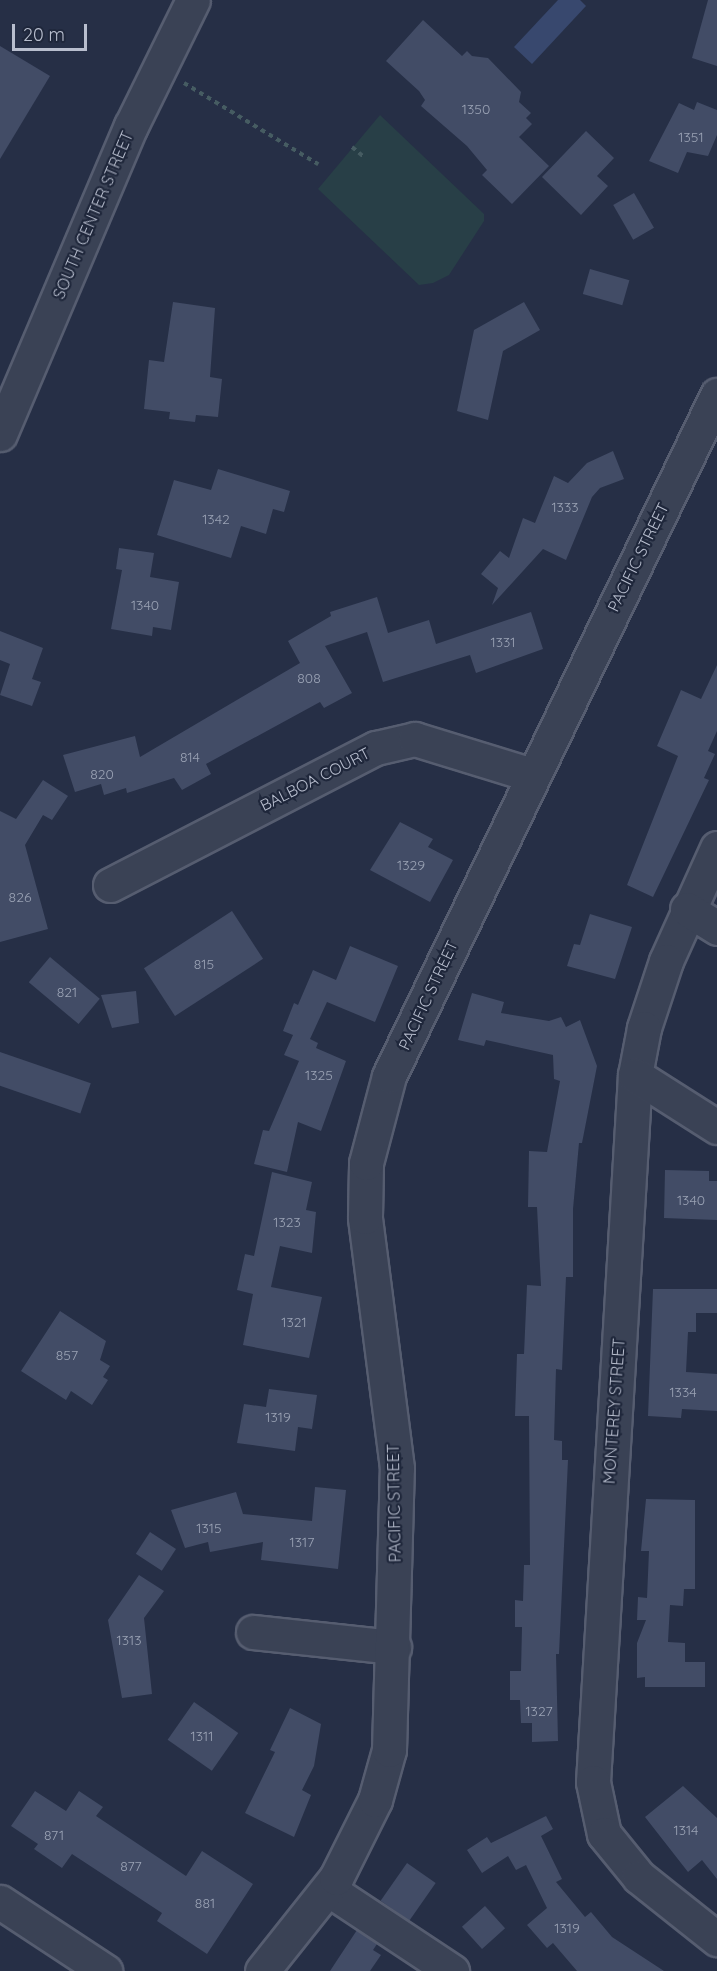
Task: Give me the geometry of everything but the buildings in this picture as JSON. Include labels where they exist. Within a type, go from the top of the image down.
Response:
[{"type":"street","name":"SOUTH CENTER STREET","points":[[0,434],[131,126],[193,0]]},
{"type":"street","name":"PACIFIC STREET","points":[[262,1971],[328,1889],[378,1790],[389,1750],[398,1468],[370,1276],[366,1163],[389,1076],[717,395]]},
{"type":"street","name":"BALBOA COURT","points":[[110,885],[376,748],[415,740],[532,775]]},
{"type":"street","name":"MONTEREY STREET","points":[[717,848],[687,909],[644,1028],[635,1075],[593,1782],[604,1834],[639,1876],[717,1939]]},
{"type":"street","points":[[687,909],[717,928]]},
{"type":"street","points":[[635,1075],[717,1127]]},
{"type":"street","points":[[253,1632],[394,1647]]},
{"type":"street","points":[[328,1889],[452,1971]]},
{"type":"street","points":[[0,1902],[105,1971]]},
{"type":"path","points":[[176,79],[318,164]]},
{"type":"path","points":[[352,147],[364,157]]},
{"type":"shaded area","points":[[380,115],[484,214],[484,221],[449,275],[433,283],[419,285],[318,189]]},
{"type":"water","points":[[558,0],[580,0],[586,6],[532,64],[514,47]]}]
